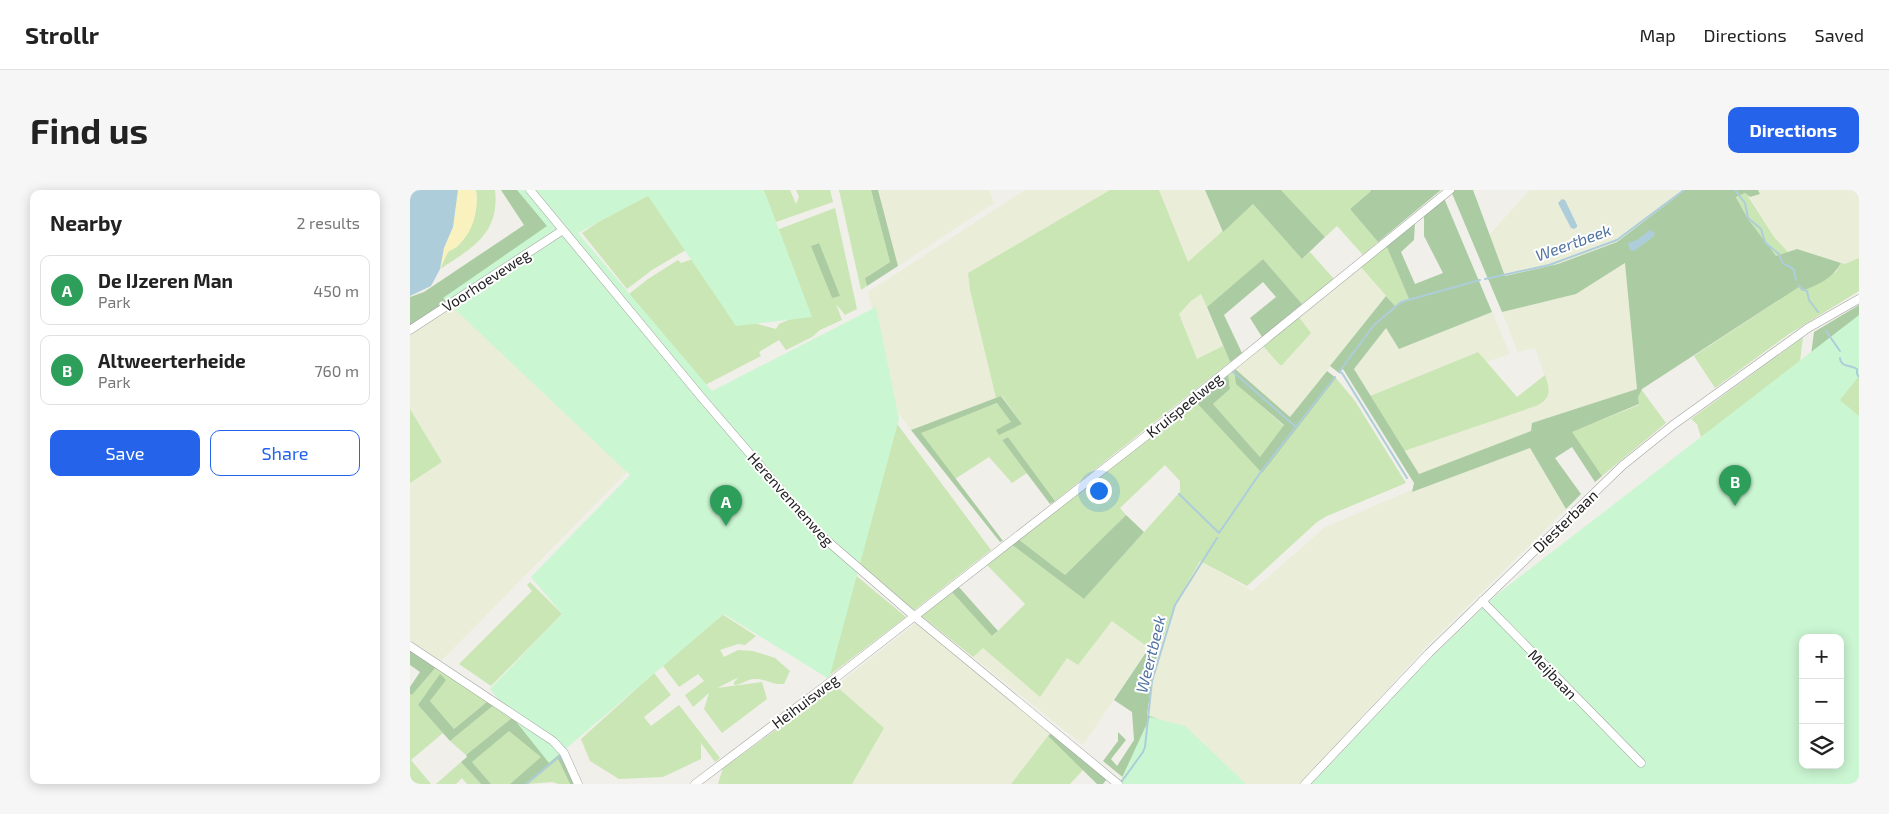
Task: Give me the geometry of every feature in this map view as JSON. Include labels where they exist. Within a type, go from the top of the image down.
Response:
[{"type":"street","name":"Herenvennenweg","points":[[530,190],[702,398],[817,532],[914,616],[1118,784]]},
{"type":"street","name":"Kruispeelweg","points":[[914,616],[1146,436],[1450,190]]},
{"type":"street","name":"Voorhoeveweg","points":[[410,330],[563,230]]},
{"type":"street","name":"Diesterbaan","points":[[1306,784],[1429,653],[1622,466],[1646,446],[1808,328],[1859,299]]},
{"type":"street","name":"Meijbaan","points":[[1482,601],[1641,763]]},
{"type":"street","name":"Heihuisweg","points":[[695,784],[914,616]]},
{"type":"street","points":[[410,646],[553,741],[564,753],[578,784]]},
{"type":"green space","points":[[476,190],[495,190],[493,218],[488,229],[473,246],[440,269],[446,255],[459,245],[471,226],[476,205]]},
{"type":"green space","points":[[501,190],[526,190],[558,230],[410,326],[410,297],[424,292],[524,225]]},
{"type":"green space","points":[[517,190],[764,190],[812,317],[736,326],[648,196],[578,233],[712,391],[876,307],[899,419],[829,679],[724,614],[549,763],[490,689],[562,614],[531,577],[630,475],[443,298],[547,226]]},
{"type":"green space","points":[[646,190],[689,248],[652,270],[627,289],[582,233]]},
{"type":"green space","points":[[762,190],[790,190],[796,204],[799,197],[796,190],[830,190],[833,202],[776,222]]},
{"type":"green space","points":[[839,190],[871,190],[890,262],[866,277],[867,286],[861,290]]},
{"type":"green space","points":[[871,190],[878,190],[898,266],[867,286],[865,278],[890,262]]},
{"type":"green space","points":[[878,190],[989,190],[994,203],[898,266]]},
{"type":"green space","points":[[1025,190],[1110,190],[968,273],[970,290],[996,398],[911,430],[897,411],[868,292]]},
{"type":"green space","points":[[1110,190],[1159,190],[1188,262],[1253,204],[1302,259],[1310,252],[1334,279],[1302,304],[1263,259],[1207,307],[1201,294],[1191,301],[1179,314],[1197,359],[1223,346],[1230,362],[1055,501],[1008,437],[1002,440],[1027,473],[1012,483],[989,457],[955,479],[920,432],[998,403],[1011,422],[1022,424],[1002,396],[996,398],[970,290],[968,273]]},
{"type":"green space","points":[[1159,190],[1205,190],[1223,232],[1188,263]]},
{"type":"green space","points":[[1205,190],[1281,190],[1325,237],[1302,259],[1253,204],[1223,232]]},
{"type":"green space","points":[[1281,190],[1370,190],[1350,209],[1378,242],[1363,255],[1337,226],[1325,237]]},
{"type":"green space","points":[[1370,190],[1441,190],[1378,242],[1350,209]]},
{"type":"green space","points":[[1473,190],[1505,276],[1558,264],[1617,242],[1685,190],[1758,190],[1760,194],[1750,197],[1745,193],[1736,197],[1748,219],[1776,256],[1797,249],[1841,263],[1834,273],[1824,280],[1802,291],[1799,287],[1642,389],[1638,397],[1639,404],[1572,432],[1602,476],[1595,482],[1572,447],[1555,458],[1581,494],[1566,509],[1530,448],[1412,492],[1414,483],[1343,369],[1339,373],[1330,366],[1386,296],[1395,306],[1409,299],[1386,245],[1415,222],[1414,240],[1401,252],[1415,284],[1443,273],[1424,236],[1424,215],[1444,198],[1492,312],[1399,349],[1386,328],[1354,369],[1419,474],[1531,431],[1532,423],[1637,389],[1625,263],[1576,294],[1502,312],[1451,191]]},
{"type":"green space","points":[[1530,190],[1685,190],[1617,242],[1558,264],[1505,276],[1489,235]]},
{"type":"green space","points":[[1758,190],[1859,190],[1859,258],[1845,264],[1797,249],[1788,252],[1774,237],[1750,197],[1760,194]]},
{"type":"green space","points":[[1746,193],[1774,237],[1788,252],[1776,257],[1748,219],[1736,196]]},
{"type":"green space","points":[[835,208],[857,309],[845,315],[836,304],[842,320],[820,330],[812,337],[786,350],[779,340],[759,352],[761,356],[705,385],[629,294],[678,260],[681,263],[696,258],[750,322],[776,329],[779,324],[809,311],[774,231]],"holes":[[[818,243],[839,295],[832,298],[812,246]]]},
{"type":"green space","points":[[819,243],[840,296],[832,298],[811,246]]},
{"type":"green space","points":[[1386,245],[1409,299],[1395,306],[1360,266]]},
{"type":"green space","points":[[1859,258],[1859,291],[1789,334],[1715,388],[1694,356],[1799,287],[1836,272],[1841,263],[1845,264]]},
{"type":"green space","points":[[1263,259],[1302,304],[1262,337],[1250,318],[1276,297],[1263,282],[1224,315],[1242,353],[1230,362],[1207,307]]},
{"type":"green space","points":[[1626,263],[1637,389],[1532,423],[1532,431],[1419,474],[1404,451],[1536,406],[1549,388],[1535,348],[1518,352],[1502,312],[1576,294]]},
{"type":"green space","points":[[1360,266],[1386,296],[1290,417],[1234,368],[1262,345],[1280,365],[1298,316]]},
{"type":"green space","points":[[1201,294],[1223,346],[1197,360],[1179,314],[1191,301]]},
{"type":"green space","points":[[456,305],[629,470],[441,661],[410,641],[410,483],[442,462],[410,409],[410,335]]},
{"type":"green space","points":[[1859,305],[1859,378],[1856,371],[1809,370],[1814,332]]},
{"type":"green space","points":[[1492,312],[1510,354],[1486,362],[1477,352],[1370,396],[1354,369],[1386,328],[1400,349]]},
{"type":"green space","points":[[1859,315],[1859,376],[1840,400],[1859,416],[1859,784],[1300,784],[1495,596]]},
{"type":"green space","points":[[1298,316],[1311,333],[1280,365],[1262,345]]},
{"type":"green space","points":[[1803,337],[1799,369],[1701,437],[1697,424],[1691,419]]},
{"type":"green space","points":[[1478,352],[1517,397],[1545,375],[1549,389],[1545,400],[1536,406],[1404,451],[1370,396]]},
{"type":"green space","points":[[1234,368],[1237,384],[1284,426],[1260,457],[1213,404],[1230,389],[1228,372]]},
{"type":"green space","points":[[1234,368],[1290,417],[1327,371],[1336,378],[1262,473],[1194,400],[1228,372],[1230,389],[1213,404],[1260,457],[1284,425],[1236,384]]},
{"type":"green space","points":[[1856,370],[1859,378],[1859,428],[1825,399]]},
{"type":"green space","points":[[1336,378],[1355,401],[1406,483],[1317,522],[1247,586],[1200,561],[1174,607],[1158,652],[1149,648],[1112,621],[1078,665],[1067,658],[1040,697],[983,648],[973,657],[920,615],[951,591],[993,636],[1025,604],[986,564],[1011,544],[1084,599],[1180,492],[1180,481],[1165,465],[1120,508],[1126,515],[1065,575],[1018,539],[1194,400],[1262,472]]},
{"type":"green space","points":[[1641,389],[1666,423],[1602,476],[1571,432],[1639,405],[1638,397]]},
{"type":"green space","points":[[1001,396],[1022,424],[999,435],[996,430],[1011,422],[997,403],[921,433],[1003,541],[1000,542],[911,430]]},
{"type":"green space","points":[[410,409],[442,462],[410,483]]},
{"type":"green space","points":[[889,413],[991,550],[913,611],[852,563]]},
{"type":"green space","points":[[1008,437],[1055,501],[1050,504],[1002,440]]},
{"type":"green space","points":[[1530,448],[1566,509],[1424,649],[1300,784],[1237,784],[1147,715],[1153,673],[1166,627],[1174,607],[1200,561],[1252,591],[1324,528],[1411,490],[1412,492]]},
{"type":"green space","points":[[1126,515],[1144,532],[1084,599],[1011,544],[1018,539],[1065,575]]},
{"type":"green space","points":[[848,569],[906,617],[826,678]]},
{"type":"green space","points":[[530,582],[562,614],[491,686],[459,664],[532,591],[527,585]]},
{"type":"green space","points":[[958,586],[998,631],[992,636],[951,591]]},
{"type":"green space","points":[[722,614],[756,636],[745,645],[738,644],[720,650],[724,657],[738,650],[753,651],[775,658],[790,671],[784,684],[754,679],[734,685],[734,682],[739,677],[717,688],[762,682],[767,699],[722,733],[704,709],[709,693],[693,707],[685,695],[704,681],[698,674],[679,687],[663,666]]},
{"type":"green space","points":[[1112,621],[1149,648],[1083,745],[973,657],[982,648],[1067,658],[1078,665]]},
{"type":"green space","points":[[916,623],[1051,733],[1011,784],[852,784],[884,728],[836,686]]},
{"type":"green space","points":[[1149,648],[1158,652],[1147,715],[1183,729],[1131,784],[1103,761],[1118,741],[1118,732],[1126,740],[1111,759],[1117,766],[1134,740],[1132,712],[1114,700]]},
{"type":"green space","points":[[410,649],[437,666],[412,695],[410,694],[410,687],[420,672],[410,665]]},
{"type":"green space","points":[[437,666],[488,701],[454,729],[430,701],[445,680],[418,705],[443,733],[411,760],[431,784],[410,784],[410,694],[412,695]]},
{"type":"green space","points":[[654,673],[671,695],[644,717],[651,726],[679,705],[720,758],[715,762],[701,743],[701,759],[663,777],[619,779],[590,761],[581,739]]},
{"type":"green space","points":[[440,674],[446,680],[430,701],[454,729],[488,701],[494,705],[450,741],[418,705]]},
{"type":"green space","points":[[836,686],[884,728],[852,784],[718,784],[723,768]]},
{"type":"green space","points":[[494,705],[513,717],[466,755],[450,741]]},
{"type":"green space","points":[[513,717],[562,755],[574,784],[570,784],[558,759],[528,784],[510,784],[541,757],[509,731],[472,762],[491,784],[481,784],[461,762],[467,757],[466,755]]},
{"type":"green space","points":[[1150,717],[1185,726],[1246,784],[1119,784]]},
{"type":"green space","points":[[509,730],[542,757],[510,784],[491,784],[472,762]]},
{"type":"green space","points":[[1051,733],[1107,779],[1103,784],[1097,784],[1048,736]]},
{"type":"green space","points":[[1048,736],[1083,770],[1070,784],[1011,784]]},
{"type":"green space","points":[[558,759],[570,784],[552,782],[528,784]]},
{"type":"green space","points":[[461,762],[481,784],[467,784],[462,778],[456,784],[436,784]]},
{"type":"sand","points":[[458,190],[476,190],[477,206],[474,221],[462,242],[446,255],[440,269],[444,248],[453,227]]},
{"type":"water","points":[[410,190],[458,190],[453,227],[444,248],[440,269],[431,286],[410,296]]},
{"type":"water","points":[[1562,199],[1565,200],[1577,225],[1574,229],[1571,228],[1558,203]]},
{"type":"water","points":[[1650,230],[1655,233],[1653,237],[1634,251],[1630,250],[1628,243],[1637,240]]},
{"type":"waterway","name":"Weertbeek","points":[[1485,279],[1549,265],[1617,240],[1684,190]]},
{"type":"waterway","points":[[1735,190],[1745,203],[1748,218],[1761,229],[1765,242],[1779,254],[1784,264],[1794,270],[1796,280]]},
{"type":"waterway","name":"Weertbeek","points":[[1407,478],[1342,373],[1339,372],[1374,325],[1401,302],[1480,280]]},
{"type":"waterway","points":[[1799,285],[1807,291],[1809,300],[1818,312]]},
{"type":"waterway","points":[[1826,331],[1840,351]]},
{"type":"waterway","points":[[1840,358],[1844,365],[1857,369],[1859,377]]},
{"type":"waterway","points":[[1233,370],[1296,427]]},
{"type":"waterway","name":"Weertbeek","points":[[1179,494],[1219,533],[1260,473],[1335,377]]},
{"type":"waterway","name":"Weertbeek","points":[[1122,781],[1145,747],[1152,681],[1175,605],[1217,538]]},
{"type":"waterway","points":[[526,784],[560,756],[565,763]]},
{"type":"place","name":"Altweerterheide","points":[[1735,506]]},
{"type":"place","name":"De IJzeren Man","points":[[726,526]]}]
